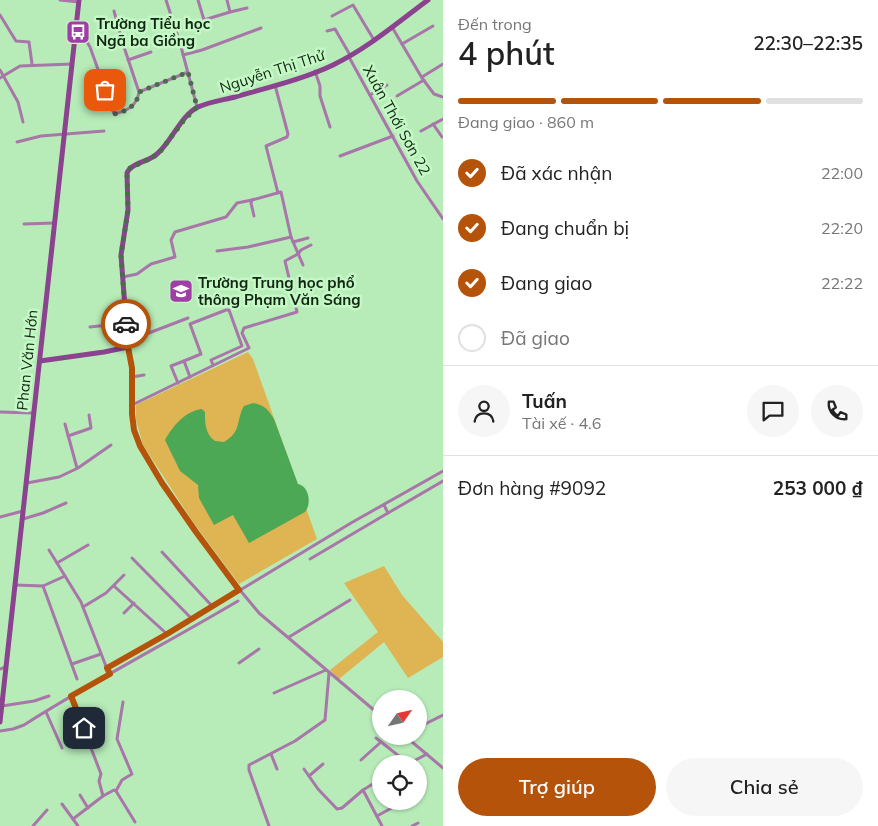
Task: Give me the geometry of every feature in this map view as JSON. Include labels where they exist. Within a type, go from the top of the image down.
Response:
[{"type":"main road","name":"Nguyễn Thị Thử","points":[[197,107],[275,85],[350,56],[428,0]]},
{"type":"main road","name":"Phan Văn Hớn","points":[[0,722],[3,668],[27,483],[79,1]]},
{"type":"main road","points":[[40,361],[104,352],[128,344],[121,248],[128,210],[126,179],[128,170],[159,153],[184,120],[197,107]]},
{"type":"street","points":[[60,0],[79,1]]},
{"type":"street","points":[[166,0],[197,107]]},
{"type":"street","points":[[198,0],[204,20],[247,8]]},
{"type":"street","points":[[227,0],[230,12]]},
{"type":"street","points":[[332,16],[353,5],[374,40]]},
{"type":"street","points":[[75,36],[81,36],[90,47],[114,114],[124,112],[138,99],[139,92],[114,11]]},
{"type":"street","points":[[0,15],[16,41],[29,42],[32,64]]},
{"type":"street","points":[[402,44],[433,26]]},
{"type":"street","points":[[392,27],[434,94],[443,97]]},
{"type":"street","points":[[183,54],[220,44],[235,36],[261,28]]},
{"type":"street","name":"Xuân Thới Sơn 22","points":[[327,31],[335,29],[417,181],[443,219]]},
{"type":"street","points":[[128,60],[151,52]]},
{"type":"street","points":[[2,76],[20,66],[32,64],[72,64]]},
{"type":"street","points":[[397,96],[443,64]]},
{"type":"street","points":[[0,70],[18,102],[23,122]]},
{"type":"street","points":[[315,71],[320,86],[320,96],[330,127]]},
{"type":"street","points":[[139,92],[188,72]]},
{"type":"street","points":[[275,85],[288,134],[287,137],[266,146],[278,193]]},
{"type":"street","points":[[370,94],[387,85]]},
{"type":"street","points":[[422,131],[443,119]]},
{"type":"street","points":[[433,124],[443,137]]},
{"type":"street","points":[[17,142],[29,138],[104,131]]},
{"type":"street","points":[[340,156],[393,136]]},
{"type":"street","points":[[123,277],[137,274],[151,264],[175,257],[172,240],[175,232],[226,217],[237,204],[281,192],[291,237],[303,266]]},
{"type":"street","points":[[252,200],[254,216]]},
{"type":"street","points":[[24,224],[55,223]]},
{"type":"street","points":[[217,251],[248,247],[291,237]]},
{"type":"street","points":[[293,242],[308,238]]},
{"type":"street","points":[[132,405],[249,348],[242,333],[244,328],[297,312],[286,261],[301,250],[312,245]]},
{"type":"street","points":[[178,383],[171,366],[201,354],[190,324],[229,310],[242,346],[211,360],[213,365]]},
{"type":"street","points":[[188,318],[128,344],[132,377],[132,414],[134,430],[140,446],[162,483],[196,532],[239,590],[259,613],[372,708]]},
{"type":"street","points":[[90,327],[126,323]]},
{"type":"street","points":[[184,361],[190,377]]},
{"type":"street","points":[[132,377],[144,375]]},
{"type":"street","points":[[0,412],[34,413]]},
{"type":"street","points":[[68,436],[91,428],[89,415]]},
{"type":"street","points":[[65,424],[77,468]]},
{"type":"street","points":[[27,483],[60,477],[111,445]]},
{"type":"street","points":[[107,668],[443,471]]},
{"type":"street","points":[[310,559],[443,481]]},
{"type":"street","points":[[22,519],[43,513],[66,503]]},
{"type":"street","points":[[384,505],[388,513]]},
{"type":"street","points":[[0,518],[23,511]]},
{"type":"street","points":[[57,563],[88,544]]},
{"type":"street","points":[[49,550],[83,607],[110,674]]},
{"type":"street","points":[[162,552],[212,606]]},
{"type":"street","points":[[132,558],[192,619]]},
{"type":"street","points":[[83,607],[106,593],[124,575]]},
{"type":"street","points":[[14,585],[43,586],[65,576]]},
{"type":"street","points":[[43,586],[77,679]]},
{"type":"street","points":[[114,586],[167,634]]},
{"type":"street","points":[[0,731],[24,725],[238,600]]},
{"type":"street","points":[[289,637],[350,600]]},
{"type":"street","points":[[124,613],[134,603]]},
{"type":"street","points":[[239,663],[259,649]]},
{"type":"street","points":[[72,664],[101,654]]},
{"type":"street","points":[[274,694],[328,671]]},
{"type":"street","points":[[269,826],[249,770],[249,764],[295,741],[325,720],[328,671]]},
{"type":"street","points":[[2,706],[34,701],[49,696]]},
{"type":"street","points":[[71,696],[101,774],[99,781],[103,796]]},
{"type":"street","points":[[116,791],[122,780],[132,774],[117,739],[123,702]]},
{"type":"street","points":[[46,712],[62,748]]},
{"type":"street","points":[[428,722],[443,715]]},
{"type":"street","points":[[360,760],[378,745]]},
{"type":"street","points":[[385,745],[397,755]]},
{"type":"street","points":[[416,745],[443,768]]},
{"type":"street","points":[[271,754],[277,768]]},
{"type":"street","points":[[309,776],[323,764]]},
{"type":"street","points":[[304,769],[318,789],[337,809],[342,808],[372,785]]},
{"type":"street","points":[[73,819],[103,796],[114,790],[116,791]]},
{"type":"street","points":[[364,790],[382,826]]},
{"type":"street","points":[[116,791],[135,822]]},
{"type":"street","points":[[80,795],[88,808]]},
{"type":"street","points":[[62,804],[78,826]]},
{"type":"street","points":[[33,826],[47,810]]},
{"type":"street","points":[[376,816],[388,810]]},
{"type":"street","points":[[412,826],[418,823]]},
{"type":"shaded area","points":[[248,352],[253,359],[317,539],[239,584],[193,522],[143,445],[136,420],[136,405]]},
{"type":"shaded area","points":[[253,403],[265,408],[274,419],[298,484],[305,488],[309,500],[305,512],[249,543],[233,515],[214,525],[199,498],[198,485],[180,471],[165,440],[180,420],[196,410],[202,409],[205,412],[209,435],[215,441],[224,442],[234,434],[244,406]]},
{"type":"shaded area","points":[[384,566],[402,595],[443,642],[443,657],[408,678],[384,642],[339,679],[330,670],[378,632],[344,583]]},
{"type":"way so far","points":[[105,90],[114,114],[124,112],[138,99],[139,92],[188,72],[197,107],[184,120],[159,153],[130,168],[127,173],[128,210],[121,248],[126,324]]},
{"type":"place","name":"Trường Tiểu học Ngã ba Giồng","points":[[78,32]]},
{"type":"place","name":"Trường Trung học phổ thông Phạm Văn Sáng","points":[[181,291]]},
{"type":"route","points":[[84,728],[71,696],[110,674],[107,668],[124,657],[154,642],[239,590],[162,483],[140,446],[134,430],[132,414],[132,368],[126,324]]}]
